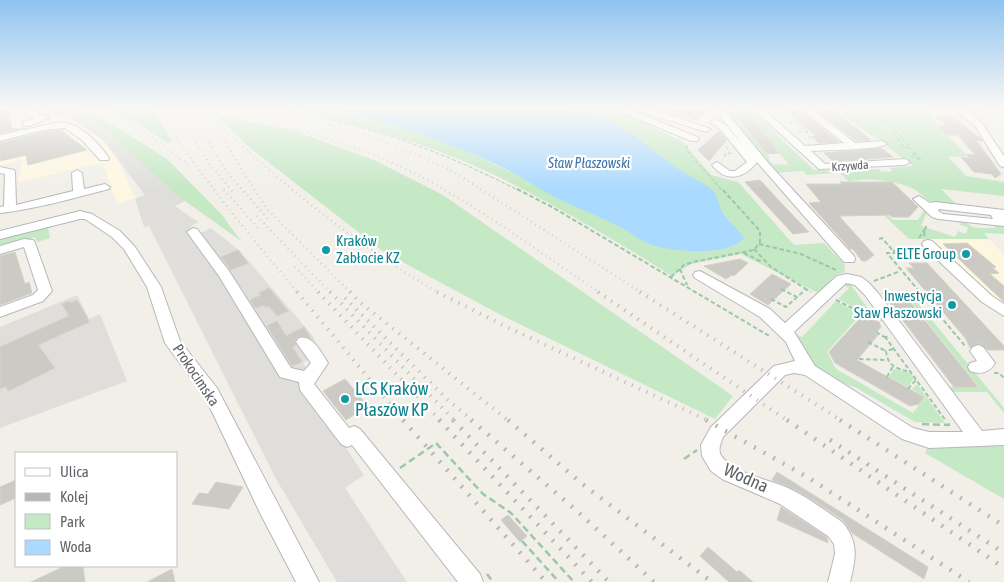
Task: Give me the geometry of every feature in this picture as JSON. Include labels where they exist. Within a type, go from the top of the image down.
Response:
[{"type":"street","points":[[81,135],[99,150],[104,158]]},
{"type":"street","points":[[678,135],[691,141],[698,135]]},
{"type":"street","points":[[717,165],[725,172],[740,174],[752,162],[731,135]]},
{"type":"street","points":[[740,135],[849,259]]},
{"type":"street","name":"Krzywda","points":[[786,135],[823,167],[906,162]]},
{"type":"street","points":[[840,135],[854,146]]},
{"type":"street","points":[[985,135],[1004,164]]},
{"type":"street","points":[[802,149],[882,144]]},
{"type":"street","points":[[0,170],[10,172],[5,209],[23,208],[80,196],[105,187]]},
{"type":"street","points":[[0,235],[80,215],[82,210],[77,173]]},
{"type":"street","points":[[910,190],[919,199],[934,208],[942,217],[1002,223],[1000,213]]},
{"type":"street","name":"Prokocimska","points":[[80,215],[88,216],[116,234],[129,248],[154,287],[173,343],[211,394],[267,506],[308,582]]},
{"type":"street","points":[[193,232],[224,274],[286,373],[308,378]]},
{"type":"street","points":[[0,250],[29,243],[45,291],[38,298],[0,312]]},
{"type":"street","points":[[700,274],[765,313],[778,335],[792,339],[809,370],[908,434],[929,440],[1004,437]]},
{"type":"street","points":[[778,335],[842,279],[857,281],[978,439]]},
{"type":"street","points":[[304,342],[320,363],[308,378],[306,385],[347,439],[354,434],[472,582]]},
{"type":"street","name":"Wodna","points":[[809,370],[794,367],[780,370],[717,432],[710,444],[709,451],[716,465],[725,472],[781,494],[842,535],[847,551],[839,582]]},
{"type":"lane","points":[[922,244],[987,300],[1004,311]]},
{"type":"path","points":[[384,135],[409,142],[449,158],[552,207],[688,287],[778,335]]},
{"type":"path","points":[[808,135],[808,138],[820,148]]},
{"type":"path","points":[[895,135],[903,146],[910,148]]},
{"type":"path","points":[[900,135],[913,152]]},
{"type":"path","points":[[671,276],[693,262],[754,249],[759,244],[760,231],[687,151],[686,147],[691,141]]},
{"type":"path","points":[[893,251],[920,249],[922,244],[919,236],[925,229]]},
{"type":"path","points":[[879,239],[882,238],[893,251]]},
{"type":"path","points":[[759,244],[801,254],[857,281],[885,278],[898,272]]},
{"type":"path","points":[[754,249],[770,268],[806,289],[879,321]]},
{"type":"path","points":[[893,251],[895,253],[887,253],[988,373],[999,373],[1004,378]]},
{"type":"path","points":[[742,252],[763,262]]},
{"type":"path","points":[[680,269],[688,287]]},
{"type":"path","points":[[782,289],[797,297]]},
{"type":"path","points":[[771,298],[786,307],[806,289]]},
{"type":"path","points":[[886,338],[891,330]]},
{"type":"path","points":[[876,332],[886,338],[949,424],[916,423]]},
{"type":"path","points":[[868,342],[886,351],[893,349]]},
{"type":"path","points":[[886,351],[886,360]]},
{"type":"path","points":[[859,359],[886,360],[893,366],[910,372]]},
{"type":"path","points":[[888,377],[893,366]]},
{"type":"path","points":[[908,388],[916,380]]},
{"type":"path","points":[[405,474],[400,468],[436,444],[483,494],[510,513],[574,582]]},
{"type":"path","points":[[522,540],[559,582]]},
{"type":"shaded area","points":[[0,135],[96,135],[103,140],[118,160],[135,198],[117,204],[103,164],[89,165],[18,183],[22,160],[0,165]]},
{"type":"shaded area","points":[[96,135],[116,135],[189,199],[175,206],[198,222],[190,227],[198,234],[211,228],[239,250],[313,336],[320,353],[303,363],[316,382],[306,388],[364,475],[345,488],[407,582],[337,582],[276,479],[149,226],[144,227],[135,199],[145,195],[103,140]]},
{"type":"shaded area","points":[[668,135],[684,135],[676,139]]},
{"type":"shaded area","points":[[931,239],[989,239],[1004,255],[1004,302],[999,301]]},
{"type":"shaded area","points":[[77,295],[89,319],[100,314],[127,381],[0,428],[0,327]]},
{"type":"green space","points":[[112,135],[130,135],[167,159],[222,215],[241,241],[174,193]]},
{"type":"green space","points":[[156,135],[168,135],[172,142],[168,143]]},
{"type":"green space","points":[[237,135],[306,135],[376,161],[443,195],[733,396],[715,419],[499,314],[384,252],[249,147]]},
{"type":"green space","points":[[391,135],[426,135],[448,142],[517,175],[535,179],[542,135],[669,135],[683,142],[711,175],[738,182],[794,245],[824,243],[845,265],[844,273],[837,274],[818,293],[741,254],[691,264],[672,276],[607,236],[519,187],[446,154]]},
{"type":"green space","points":[[744,135],[751,135],[770,158],[768,158],[772,164],[789,165],[765,135],[777,135],[814,170],[826,169],[830,173],[878,169],[882,172],[893,171],[890,168],[913,166],[873,135],[946,135],[968,156],[948,157],[966,176],[1004,182],[1004,196],[941,189],[956,204],[1004,211],[932,202],[912,188],[898,183],[867,179],[851,181],[893,220],[918,220],[925,209],[920,204],[922,204],[927,212],[921,226],[955,237],[958,231],[966,234],[968,227],[960,225],[961,222],[965,222],[978,228],[1004,226],[1004,234],[984,233],[989,239],[909,239],[840,173],[807,175],[803,171],[775,173]]},
{"type":"green space","points":[[44,227],[48,228],[50,238],[37,242],[35,237],[0,248],[0,239]]},
{"type":"green space","points":[[845,282],[857,285],[851,285],[874,317],[883,317],[889,325],[838,299],[849,288],[841,284]]},
{"type":"green space","points":[[903,285],[1004,408],[1004,413],[987,392],[952,392],[948,387],[979,387],[909,299],[913,298]]},
{"type":"green space","points":[[836,301],[861,314],[827,352],[836,369],[913,413],[925,397],[912,389],[917,384],[945,423],[915,422],[855,387],[838,380],[834,384],[812,368],[795,334],[802,337]]},
{"type":"green space","points":[[894,369],[910,373],[914,378],[908,387],[889,377]]},
{"type":"green space","points":[[1004,439],[1004,499],[925,453],[930,441]]},
{"type":"water","name":"Staw Płaszowski","points":[[423,135],[634,135],[678,169],[710,188],[715,193],[724,216],[744,238],[726,248],[699,251],[685,251],[649,244],[606,220],[555,197],[502,167]]},
{"type":"building","points":[[31,135],[68,135],[87,150],[28,165],[26,155],[0,161],[0,143]]},
{"type":"building","points":[[714,135],[723,135],[727,140],[709,161],[698,150]]},
{"type":"building","points":[[752,135],[765,135],[779,153],[767,154]]},
{"type":"building","points":[[831,135],[839,142],[819,143],[811,136]]},
{"type":"building","points":[[849,135],[865,135],[871,140],[856,141]]},
{"type":"building","points":[[958,135],[976,135],[980,138],[982,141],[976,140],[1001,174],[995,178],[992,174],[974,172],[961,157],[970,158],[966,154],[975,155]]},
{"type":"building","points":[[881,148],[893,157],[834,162],[824,153]]},
{"type":"building","points":[[760,180],[809,232],[793,234],[745,182]]},
{"type":"building","points":[[840,182],[892,182],[918,207],[909,217],[892,217],[890,215],[839,216],[874,255],[866,261],[862,261],[853,249],[850,249],[809,203],[821,202],[806,184],[842,184]]},
{"type":"building","name":"ELTE Group","points":[[967,243],[996,267],[993,268],[999,273],[990,274],[1004,286],[1004,302],[943,244]]},
{"type":"building","points":[[238,250],[248,263],[231,270],[221,257]]},
{"type":"building","points":[[15,252],[25,284],[29,282],[32,293],[0,305],[0,256]]},
{"type":"building","points":[[740,259],[748,263],[734,276],[732,275],[726,279],[704,266]]},
{"type":"building","name":"Inwestycja Staw Płaszowski","points":[[909,263],[927,263],[1004,346],[1004,350],[988,350],[979,343],[970,348],[966,339],[906,268],[914,268]]},
{"type":"building","points":[[772,274],[791,284],[768,305],[750,294]]},
{"type":"building","points":[[269,288],[288,311],[277,316],[269,306],[265,307],[264,305],[255,308],[250,300],[261,295],[259,293]]},
{"type":"building","points":[[882,293],[903,293],[978,387],[954,387]]},
{"type":"building","points":[[77,300],[89,322],[38,345],[55,368],[8,391],[6,386],[0,389],[0,347],[69,316],[62,304]]},
{"type":"building","points":[[863,315],[879,322],[881,327],[875,334],[878,335],[857,360],[924,397],[919,404],[910,406],[835,363],[829,352]]},
{"type":"building","points":[[277,321],[286,336],[304,327],[311,338],[299,336],[294,341],[296,345],[292,347],[302,362],[292,366],[267,326]]},
{"type":"building","name":"LCS Kraków Płaszów KP","points":[[345,379],[368,406],[346,420],[323,391]]},
{"type":"building","points":[[777,472],[928,567],[924,579],[852,533],[843,520],[816,502],[794,489],[772,480]]},
{"type":"building","points":[[15,480],[15,498],[0,505],[0,487]]},
{"type":"building","points":[[216,482],[243,487],[229,509],[192,504],[199,493],[208,494]]},
{"type":"building","points":[[781,507],[827,537],[828,543],[777,520]]},
{"type":"building","points":[[508,515],[527,536],[520,542],[501,520]]},
{"type":"building","points":[[708,547],[737,572],[739,570],[753,582],[729,582],[700,556]]},
{"type":"building","points":[[63,567],[83,567],[85,582],[31,582]]},
{"type":"building","points":[[172,569],[175,582],[147,582]]},
{"type":"railway","points":[[148,135],[189,165]]},
{"type":"railway","points":[[175,135],[242,225],[298,293]]},
{"type":"railway","points":[[192,135],[208,162],[234,193]]},
{"type":"railway","points":[[205,135],[225,170],[268,219]]},
{"type":"railway","points":[[222,135],[244,174],[268,210],[361,303],[509,421]]},
{"type":"railway","points":[[231,135],[286,184],[346,231],[376,253],[439,293]]},
{"type":"railway","points":[[315,135],[379,157],[430,181],[479,211],[600,293]]},
{"type":"railway","points":[[366,135],[409,151],[454,172],[642,293]]},
{"type":"railway","points":[[224,190],[259,229]]},
{"type":"railway","points":[[257,216],[331,293]]},
{"type":"railway","points":[[295,267],[319,293]]},
{"type":"railway","points":[[297,292],[404,421]]},
{"type":"railway","points":[[318,292],[441,421]]},
{"type":"railway","points":[[330,292],[455,421]]},
{"type":"railway","points":[[598,292],[788,421]]},
{"type":"railway","points":[[640,292],[842,421]]},
{"type":"railway","points":[[439,293],[509,328],[709,421]]},
{"type":"railway","points":[[345,298],[449,401],[473,421]]},
{"type":"railway","points":[[403,420],[546,582]]},
{"type":"railway","points":[[439,420],[592,582]]},
{"type":"railway","points":[[453,420],[609,582]]},
{"type":"railway","points":[[471,420],[577,511],[654,582]]},
{"type":"railway","points":[[508,420],[581,483],[712,582]]},
{"type":"railway","points":[[706,420],[809,478],[969,582]]},
{"type":"railway","points":[[787,420],[1004,568]]},
{"type":"railway","points":[[840,420],[1004,526]]},
{"type":"railway","points":[[830,440],[1004,553]]},
{"type":"place","name":"Kraków Zabłocie KZ","points":[[326,250]]},
{"type":"place","name":"ELTE Group","points":[[966,254]]},
{"type":"place","name":"Inwestycja Staw Płaszowski","points":[[952,305]]},
{"type":"place","name":"LCS Kraków Płaszów KP","points":[[345,399]]}]
